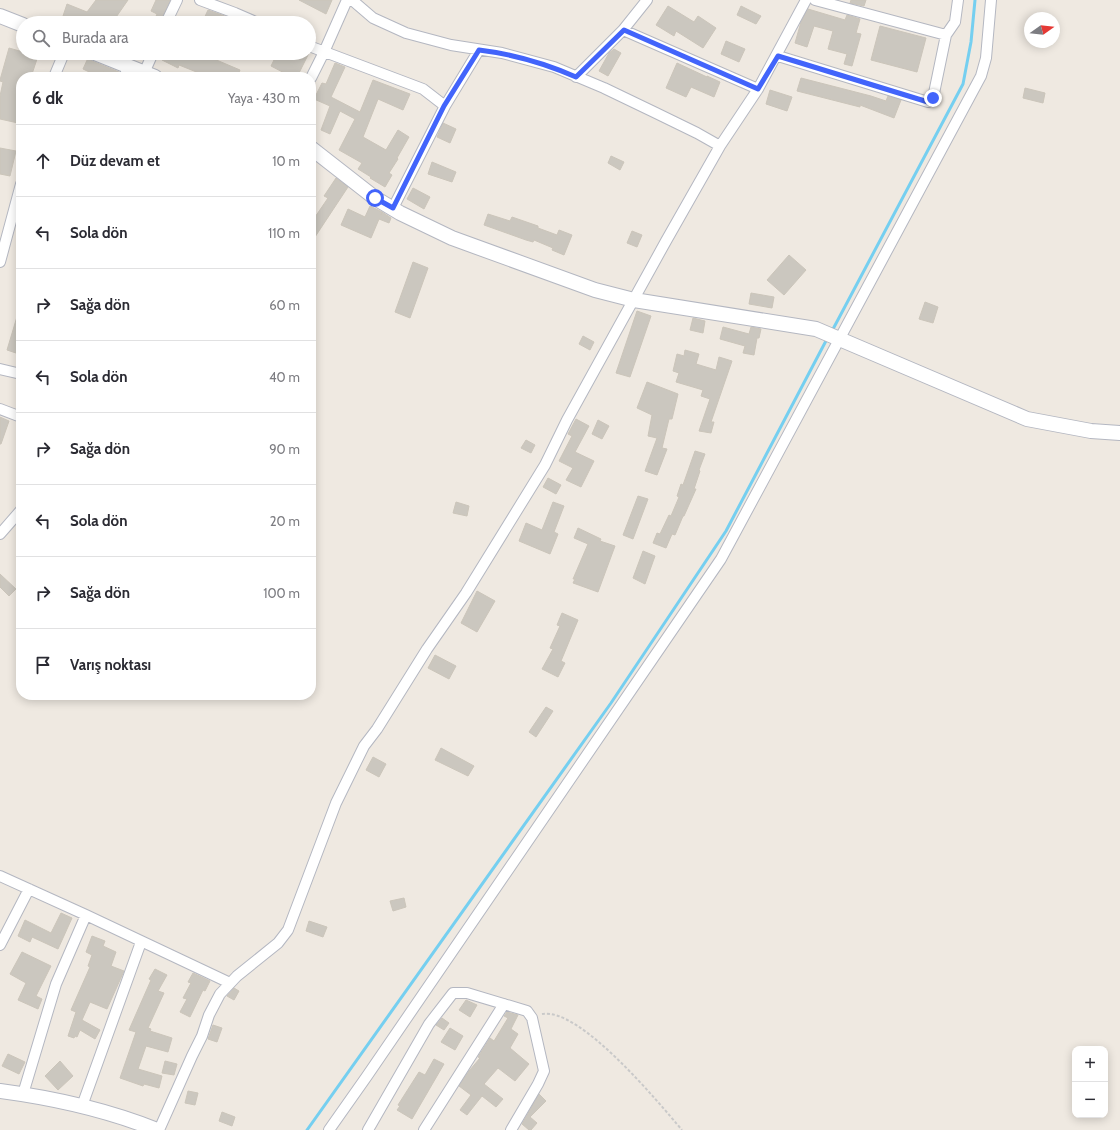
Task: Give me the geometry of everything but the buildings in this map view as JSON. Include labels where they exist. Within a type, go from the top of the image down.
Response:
[{"type":"street","points":[[169,16],[177,0]]},
{"type":"street","points":[[200,0],[242,16]]},
{"type":"street","points":[[314,72],[347,0]]},
{"type":"street","points":[[352,0],[373,18],[406,33],[451,45],[502,53],[554,67],[656,113],[720,146]]},
{"type":"street","points":[[576,77],[624,30],[647,0]]},
{"type":"street","points":[[0,1090],[82,1106],[134,1120],[158,1130],[202,1036],[209,1015],[220,994],[237,976],[278,943],[288,930],[336,803],[364,746],[377,729],[427,649],[466,593],[538,478],[567,420],[720,146],[778,56],[806,0]]},
{"type":"street","points":[[815,0],[946,35]]},
{"type":"street","points":[[778,56],[928,102],[933,98],[946,35],[955,22],[958,0]]},
{"type":"street","points":[[329,1130],[372,1070],[721,558],[834,338],[981,76],[986,58],[991,0]]},
{"type":"street","points":[[0,16],[16,22]]},
{"type":"street","points":[[624,30],[758,89]]},
{"type":"street","points":[[316,49],[423,89],[444,106]]},
{"type":"street","points":[[393,208],[444,106],[479,50]]},
{"type":"street","points":[[56,72],[61,60]]},
{"type":"street","points":[[106,60],[126,72]]},
{"type":"street","points":[[150,72],[152,60]]},
{"type":"street","points":[[316,152],[375,198],[452,238],[595,290],[634,300],[816,329],[834,338],[1027,419],[1091,431],[1120,433]]},
{"type":"street","points":[[0,262],[3,236],[16,198]]},
{"type":"street","points":[[0,369],[16,371]]},
{"type":"street","points":[[0,409],[16,415]]},
{"type":"street","points":[[2,528],[16,515]]},
{"type":"street","points":[[0,876],[230,983]]},
{"type":"street","points":[[0,945],[29,889]]},
{"type":"street","points":[[23,1094],[56,984],[86,915]]},
{"type":"street","points":[[82,1106],[141,942]]},
{"type":"street","points":[[368,1130],[429,1024],[453,993],[467,993],[504,1004],[526,1011],[532,1018],[544,1071],[511,1130]]},
{"type":"street","points":[[424,1130],[504,1004]]},
{"type":"path","points":[[532,1018],[543,1013],[557,1015],[592,1036],[639,1081],[682,1130]]},
{"type":"waterway","points":[[832,331],[963,84],[971,42],[975,0]]},
{"type":"waterway","points":[[307,1130],[611,703],[726,531],[828,337]]},
{"type":"route","points":[[375,198],[393,208],[444,106],[479,50],[502,53],[522,58],[554,67],[576,77],[624,30],[758,89],[778,56],[928,102],[933,98]]}]
